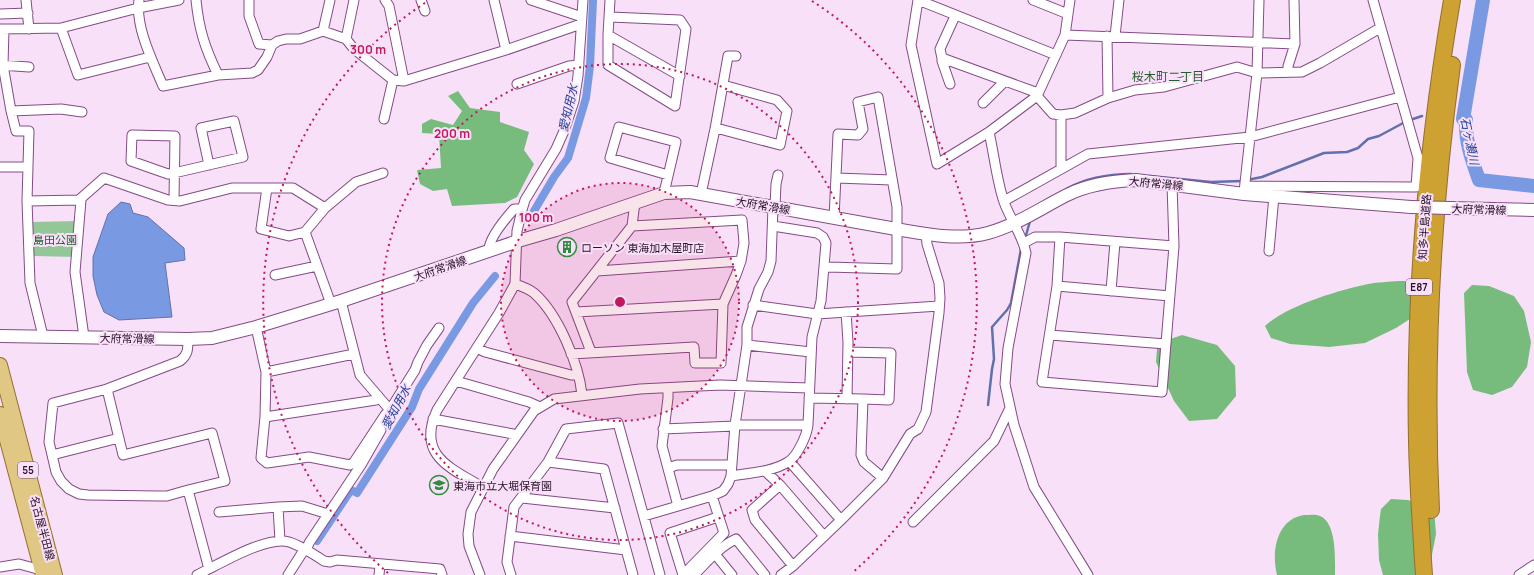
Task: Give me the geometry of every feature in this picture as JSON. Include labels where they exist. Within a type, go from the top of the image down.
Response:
[{"type":"highway","name":"知多半島道路","points":[[1424,575],[1417,442],[1419,286],[1427,186],[1436,104],[1452,0]]},
{"type":"highway","name":"知多半島道路","points":[[1434,575],[1429,442],[1431,287],[1438,186],[1448,98],[1462,0]]},
{"type":"main road","name":"大府常滑線","points":[[0,336],[188,340],[212,338],[256,327],[336,303],[664,193],[690,192],[926,234],[957,236],[972,236],[987,233],[1013,224],[1068,194],[1102,183],[1118,180],[1136,180],[1244,190],[1274,196],[1411,207],[1534,210]]},
{"type":"main road","name":"名古屋半田線","points":[[0,364],[55,575]]},
{"type":"main road","name":"名古屋半田線","points":[[0,414],[4,450],[45,573]]},
{"type":"street","points":[[26,0],[29,29]]},
{"type":"street","points":[[43,336],[30,283],[27,201],[29,130],[16,131],[11,111],[4,96],[2,29],[61,28],[139,4],[179,0]]},
{"type":"street","points":[[196,0],[198,24],[207,52],[218,75]]},
{"type":"street","points":[[249,0],[249,16],[259,44],[272,45],[286,39],[300,39],[323,31],[346,39],[354,49],[393,80],[404,81],[506,50],[582,21]]},
{"type":"street","points":[[323,31],[330,0]]},
{"type":"street","points":[[346,39],[354,0]]},
{"type":"street","points":[[385,0],[389,6],[404,81]]},
{"type":"street","points":[[421,0],[425,11]]},
{"type":"street","points":[[494,0],[506,50]]},
{"type":"street","points":[[531,0],[582,21]]},
{"type":"street","points":[[484,488],[449,468],[439,459],[431,440],[431,426],[433,419],[499,313],[515,284],[519,218],[525,200],[556,149],[574,101],[579,65],[583,0]]},
{"type":"street","points":[[610,0],[608,66],[675,106],[686,29],[680,20],[610,17]]},
{"type":"street","points":[[1056,55],[918,0],[911,45],[938,164],[989,132],[1038,95],[1056,55],[1065,35],[1070,0]]},
{"type":"street","points":[[1033,0],[1068,14]]},
{"type":"street","points":[[1108,98],[1111,36],[1119,0]]},
{"type":"street","points":[[1259,0],[1257,72],[1244,190],[1416,187],[1418,158],[1372,0]]},
{"type":"street","points":[[1288,72],[1288,66],[1295,44],[1294,0]]},
{"type":"street","points":[[139,4],[142,29],[150,57],[163,86],[218,75],[252,73],[258,70],[267,57],[272,45]]},
{"type":"street","points":[[0,14],[28,13]]},
{"type":"street","points":[[950,84],[942,61],[940,49],[955,16]]},
{"type":"street","points":[[61,28],[78,75],[150,57]]},
{"type":"street","points":[[942,58],[1038,95],[1053,114],[1061,115],[1075,112],[1108,98],[1135,90],[1164,88],[1236,67],[1257,72],[1302,72],[1380,28]]},
{"type":"street","points":[[608,35],[680,76]]},
{"type":"street","points":[[1065,35],[1258,41],[1295,44]]},
{"type":"street","points":[[701,194],[716,128],[728,56],[736,56]]},
{"type":"street","points":[[2,65],[29,67]]},
{"type":"street","points":[[517,84],[569,66],[579,65]]},
{"type":"street","points":[[384,119],[393,80]]},
{"type":"street","points":[[983,103],[1005,81]]},
{"type":"street","points":[[716,128],[780,144],[786,111],[777,100],[723,85]]},
{"type":"street","points":[[1004,201],[1088,154],[1250,137],[1400,97]]},
{"type":"street","points":[[828,267],[896,269],[897,207],[878,98],[858,102],[863,129],[858,135],[838,134],[834,218]]},
{"type":"street","points":[[11,111],[61,109],[82,112]]},
{"type":"street","points":[[1061,115],[1061,169]]},
{"type":"street","points":[[174,200],[174,173],[175,136],[132,135],[131,161],[168,174],[174,173],[209,165],[243,157],[234,121],[201,128],[209,165]]},
{"type":"street","points":[[664,193],[676,142],[619,127],[610,158],[668,175]]},
{"type":"street","points":[[989,132],[1004,201],[1013,224],[1024,243],[1026,253],[1008,348],[1005,384],[1010,408],[1034,487],[1088,575]]},
{"type":"street","points":[[0,167],[27,167]]},
{"type":"street","points":[[267,188],[261,229],[289,236],[305,232],[325,208],[356,182],[383,173]]},
{"type":"street","points":[[644,516],[712,496],[723,491],[731,476],[740,385],[747,345],[747,327],[758,289],[768,272],[771,261],[774,207],[778,175]]},
{"type":"street","points":[[27,201],[79,200],[104,178],[180,201],[232,188],[293,188],[325,208]]},
{"type":"street","points":[[836,178],[892,180]]},
{"type":"street","points":[[1060,238],[1057,286],[1042,382],[1162,392],[1174,246],[1172,184]]},
{"type":"street","points":[[1269,251],[1274,196]]},
{"type":"street","points":[[79,200],[81,200],[75,272],[84,337]]},
{"type":"street","points":[[592,352],[572,302],[632,226],[635,202]]},
{"type":"street","points":[[489,251],[488,246],[505,219],[514,209],[522,209]]},
{"type":"street","points":[[571,354],[694,347],[695,363],[721,363],[723,304],[741,262],[744,243],[742,220],[632,226]]},
{"type":"street","points":[[731,476],[765,471],[790,462],[805,437],[808,425],[813,328],[821,295],[826,246],[825,240],[817,233],[773,226]]},
{"type":"street","points":[[288,575],[361,465],[388,418],[379,398],[360,375],[336,303],[317,266],[305,232]]},
{"type":"street","points":[[781,575],[793,566],[883,478],[910,434],[918,429],[926,412],[939,306],[939,284],[926,234]]},
{"type":"street","points":[[1024,243],[1035,237],[1174,246]]},
{"type":"street","points":[[1110,291],[1115,242]]},
{"type":"street","points":[[597,271],[741,262]]},
{"type":"street","points":[[275,275],[317,266]]},
{"type":"street","points":[[515,284],[533,292],[544,303],[565,335],[581,384],[582,395]]},
{"type":"street","points":[[1057,286],[1170,296]]},
{"type":"street","points":[[576,312],[723,304]]},
{"type":"street","points":[[753,305],[817,314],[939,306]]},
{"type":"street","points":[[846,312],[848,352],[847,399]]},
{"type":"street","points":[[256,327],[266,372],[265,417],[261,458],[267,463],[309,457],[350,465],[354,462],[415,370],[427,345],[439,328]]},
{"type":"street","points":[[1050,335],[1166,344]]},
{"type":"street","points":[[107,389],[123,455],[212,433],[225,481],[168,496],[79,494],[69,489],[61,482],[56,472],[49,442],[53,402],[107,389],[180,361],[185,357],[188,348],[188,340]]},
{"type":"street","points":[[747,345],[811,352]]},
{"type":"street","points":[[477,348],[485,352],[571,375],[578,375]]},
{"type":"street","points":[[809,398],[889,400],[891,353],[848,352]]},
{"type":"street","points":[[266,372],[354,354]]},
{"type":"street","points":[[456,382],[530,402],[540,407]]},
{"type":"street","points":[[480,575],[469,546],[468,534],[471,512],[493,469],[534,411],[554,399],[582,395],[713,385],[809,388]]},
{"type":"street","points":[[668,388],[662,446],[678,506]]},
{"type":"street","points":[[265,417],[376,400],[379,398]]},
{"type":"street","points":[[863,399],[861,455],[864,462],[883,478]]},
{"type":"street","points":[[914,522],[994,441],[1010,408]]},
{"type":"street","points":[[433,419],[489,429],[516,436]]},
{"type":"street","points":[[511,575],[507,562],[514,507],[548,462],[566,429],[618,423],[660,575]]},
{"type":"street","points":[[663,429],[808,425]]},
{"type":"street","points":[[52,455],[119,438]]},
{"type":"street","points":[[548,462],[604,469],[634,575]]},
{"type":"street","points":[[790,462],[841,520]]},
{"type":"street","points":[[668,468],[677,465],[732,465]]},
{"type":"street","points":[[765,471],[780,485],[824,536]]},
{"type":"street","points":[[780,485],[752,510],[755,520],[793,566]]},
{"type":"street","points":[[188,490],[208,569]]},
{"type":"street","points":[[712,496],[724,533],[683,575],[670,533],[718,517]]},
{"type":"street","points":[[522,498],[615,508]]},
{"type":"street","points":[[220,512],[302,506],[328,514]]},
{"type":"street","points":[[278,507],[280,541]]},
{"type":"street","points":[[510,536],[626,550]]},
{"type":"street","points":[[694,575],[715,554],[736,540],[765,575]]},
{"type":"street","points":[[197,575],[255,546],[268,542],[280,541],[288,542],[324,561],[330,562],[337,560],[440,569],[442,575]]},
{"type":"street","points":[[715,554],[732,575]]},
{"type":"street","points":[[0,567],[19,564],[45,573]]},
{"type":"street","points":[[379,575],[380,564]]},
{"type":"street","points":[[1519,575],[1534,565]]},
{"type":"green space","points":[[458,91],[470,108],[500,112],[500,122],[529,132],[524,150],[534,164],[517,197],[505,203],[452,206],[447,189],[433,191],[420,184],[417,170],[441,168],[439,134],[422,133],[422,124],[431,119],[453,125],[462,111],[448,96]]},
{"type":"green space","name":"島田公園","points":[[78,221],[76,257],[34,256],[32,222]]},
{"type":"green space","points":[[1405,281],[1418,291],[1413,317],[1396,328],[1365,343],[1329,347],[1290,344],[1271,338],[1265,326],[1286,312],[1328,295],[1368,284]]},
{"type":"green space","points":[[1472,285],[1489,286],[1514,296],[1524,311],[1531,342],[1527,367],[1512,387],[1492,395],[1473,390],[1467,372],[1464,293]]},
{"type":"green space","points":[[1182,335],[1217,345],[1235,366],[1236,396],[1217,419],[1189,421],[1174,401],[1156,362],[1159,343]]},
{"type":"green space","points":[[1391,499],[1408,500],[1434,509],[1436,534],[1428,575],[1383,575],[1379,560],[1378,534],[1381,509]]},
{"type":"green space","points":[[1304,515],[1320,516],[1326,520],[1330,526],[1334,542],[1335,575],[1277,575],[1275,556],[1278,538],[1282,529],[1295,518]]},
{"type":"water","points":[[121,202],[130,204],[133,213],[148,217],[184,248],[185,260],[165,263],[172,317],[119,320],[104,312],[97,295],[93,276],[93,257],[108,214]]},
{"type":"waterway","name":"愛知用水","points":[[534,211],[554,177],[568,158],[586,98],[590,66],[593,0]]},
{"type":"waterway","name":"石ヶ瀬川","points":[[1483,0],[1463,119],[1466,120],[1470,151],[1479,180],[1534,186]]},
{"type":"waterway","points":[[1410,120],[1422,116]]},
{"type":"waterway","points":[[1247,180],[1262,177],[1324,153],[1347,152],[1358,148],[1368,139],[1379,136],[1405,122]]},
{"type":"waterway","points":[[1066,189],[1098,177],[1131,174]]},
{"type":"waterway","points":[[1150,176],[1211,182],[1242,181]]},
{"type":"waterway","points":[[1025,239],[1030,221]]},
{"type":"waterway","points":[[988,405],[994,359],[992,327],[1007,310],[1011,303],[1021,249]]},
{"type":"waterway","name":"愛知用水","points":[[317,541],[351,490],[357,493],[412,407],[419,389],[473,303],[495,276]]},
{"type":"place","name":"ローソン 東海加木屋町店","points":[[567,247]]},
{"type":"place","name":"東海市立大堀保育園","points":[[439,485]]},
{"type":"district","name":"桜木町二丁目","points":[[1168,76]]}]
